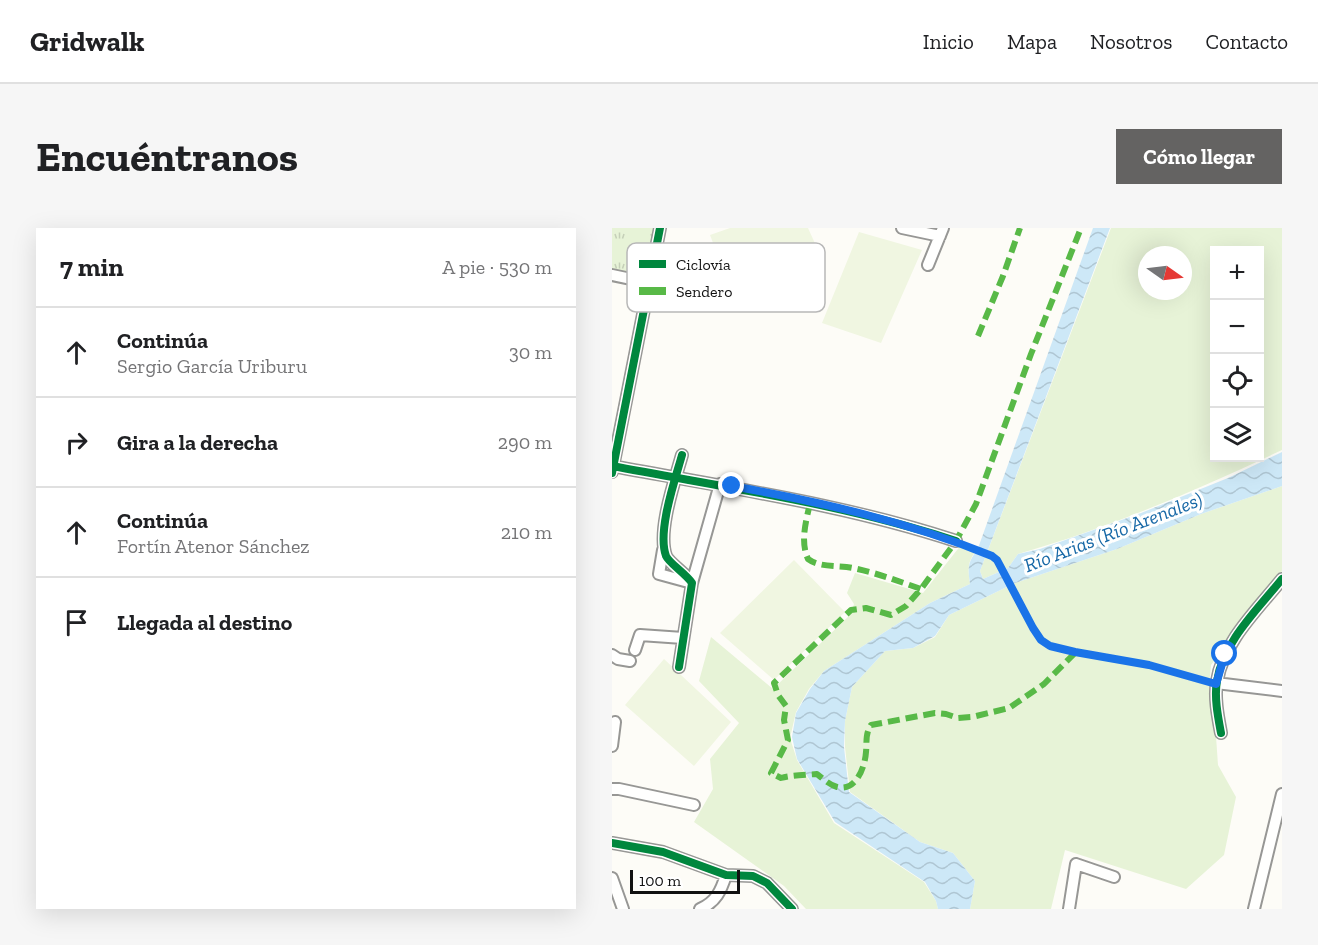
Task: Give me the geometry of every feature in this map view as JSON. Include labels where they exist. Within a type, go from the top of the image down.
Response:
[{"type":"street","points":[[657,243],[660,228]]},
{"type":"street","points":[[902,228],[941,232],[928,265]]},
{"type":"street","points":[[612,275],[627,278]]},
{"type":"street","points":[[644,312],[612,468],[720,484],[848,511],[956,541]]},
{"type":"street","points":[[682,454],[666,518],[659,574],[692,583]]},
{"type":"street","points":[[679,667],[692,583],[720,484]]},
{"type":"street","points":[[664,546],[667,558],[685,573],[692,583]]},
{"type":"street","points":[[1221,733],[1216,684],[1220,666],[1233,641],[1282,579]]},
{"type":"street","points":[[635,650],[640,635],[683,638]]},
{"type":"street","points":[[612,656],[630,661]]},
{"type":"street","points":[[1216,684],[1282,692]]},
{"type":"street","points":[[612,746],[615,722]]},
{"type":"street","points":[[612,789],[694,805]]},
{"type":"street","points":[[1254,909],[1278,833],[1282,794]]},
{"type":"street","points":[[612,843],[663,852],[726,875],[745,875],[760,879],[773,888],[792,909]]},
{"type":"street","points":[[1069,909],[1076,864],[1114,877]]},
{"type":"street","points":[[700,909],[715,899],[726,875]]},
{"type":"street","points":[[612,878],[623,909]]},
{"type":"path","points":[[956,541],[997,560],[1033,628],[1041,640],[1050,646],[1149,665],[1216,684]]},
{"type":"green space","points":[[612,228],[656,228],[654,243],[627,243],[627,275],[612,272]]},
{"type":"green space","points":[[730,228],[808,228],[815,243],[713,243],[710,235]]},
{"type":"green space","points":[[1111,228],[1282,228],[1282,450],[1264,458],[1264,246],[1210,246],[1210,462],[1256,462],[1152,507],[1052,544],[1018,554],[1008,568],[983,579],[980,571]]},
{"type":"green space","points":[[859,232],[922,250],[881,343],[822,323]]},
{"type":"green space","points":[[1282,486],[1282,571],[1211,665],[1209,687],[1213,693],[1218,765],[1236,797],[1224,855],[1186,889],[1065,850],[1051,909],[970,909],[975,881],[953,853],[920,842],[850,792],[845,747],[845,721],[852,687],[885,651],[913,648],[935,637],[949,615],[1015,583],[1117,549],[1201,514]]},
{"type":"green space","points":[[961,545],[976,551],[969,566],[970,584],[930,603],[824,671],[809,689],[796,712],[790,738],[797,760],[834,823],[924,882],[936,901],[938,909],[806,909],[784,886],[694,822],[713,789],[710,759],[739,723],[699,681],[711,637],[773,689],[851,614],[854,604],[847,593],[855,573],[923,593]]},
{"type":"green space","points":[[794,560],[845,612],[774,680],[720,633]]},
{"type":"green space","points":[[664,659],[731,722],[694,766],[625,705]]},
{"type":"water","name":"Río Arias (Río Arenales)","points":[[1093,228],[1110,228],[980,571],[983,579],[1008,568],[1018,554],[1040,549],[1141,513],[1228,478],[1282,452],[1282,486],[1201,514],[1117,549],[1015,583],[949,615],[935,636],[913,648],[885,651],[852,687],[845,721],[844,747],[849,792],[920,842],[953,853],[975,881],[970,909],[938,909],[925,882],[835,822],[797,759],[792,737],[796,713],[824,671],[930,603],[970,584],[970,563],[977,551]]},
{"type":"marked path","points":[[978,336],[1020,228]]},
{"type":"marked path","points":[[1075,653],[1044,684],[1009,708],[972,717],[958,718],[935,713],[871,725],[867,735],[864,764],[854,782],[844,788],[834,786],[817,774],[781,778],[771,773],[788,740],[784,720],[786,706],[778,695],[774,683],[851,610],[866,608],[891,615],[906,606],[956,541],[976,504],[1031,354],[1081,228]]},
{"type":"marked path","points":[[810,503],[804,538],[808,559],[824,565],[871,572],[921,589]]},
{"type":"cycle path","points":[[657,243],[660,228]]},
{"type":"cycle path","points":[[612,473],[644,312]]},
{"type":"cycle path","points":[[679,667],[692,583],[666,556],[664,533],[668,505],[682,455]]},
{"type":"cycle path","points":[[612,466],[829,507],[956,541]]},
{"type":"cycle path","points":[[1221,733],[1216,694],[1217,681],[1226,653],[1243,627],[1282,579]]},
{"type":"cycle path","points":[[612,843],[663,852],[726,875],[753,876],[767,883],[792,909]]},
{"type":"route","points":[[732,486],[907,526],[956,541],[992,556],[997,560],[1033,628],[1041,640],[1050,646],[1066,651],[1149,665],[1216,684],[1225,654]]}]
